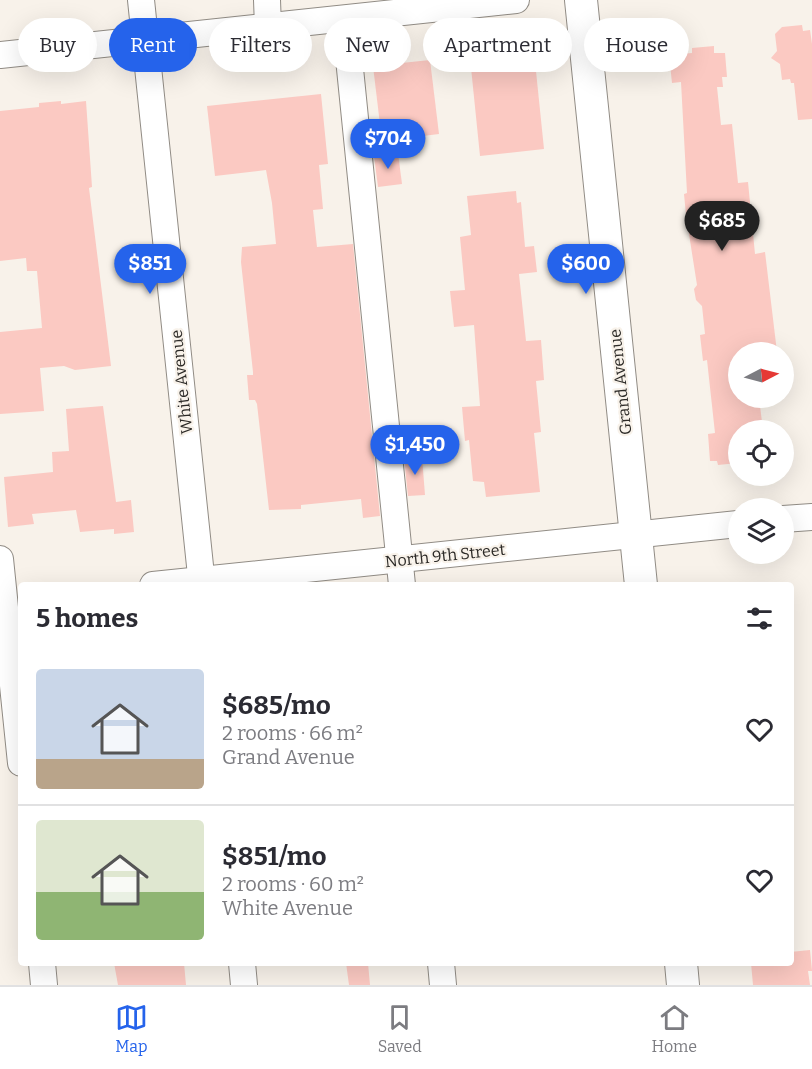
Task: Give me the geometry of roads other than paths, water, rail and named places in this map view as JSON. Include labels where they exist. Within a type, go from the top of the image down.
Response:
[{"type":"main road","name":"Grand Avenue","points":[[581,0],[641,582]]},
{"type":"main road","points":[[681,966],[683,985]]},
{"type":"street","name":"White Avenue","points":[[141,0],[143,18]]},
{"type":"street","points":[[267,0],[268,18]]},
{"type":"street","points":[[352,18],[454,3],[516,0]]},
{"type":"street","points":[[0,55],[109,44]]},
{"type":"street","name":"White Avenue","points":[[149,72],[202,582]]},
{"type":"street","points":[[350,72],[401,573]]},
{"type":"street","points":[[794,518],[812,517]]},
{"type":"street","name":"North 9th Street","points":[[202,582],[401,573],[636,534],[728,525]]},
{"type":"street","points":[[0,559],[8,600],[18,725]]},
{"type":"street","points":[[42,966],[44,985]]},
{"type":"street","points":[[242,966],[244,985]]},
{"type":"street","points":[[441,966],[443,985]]}]
